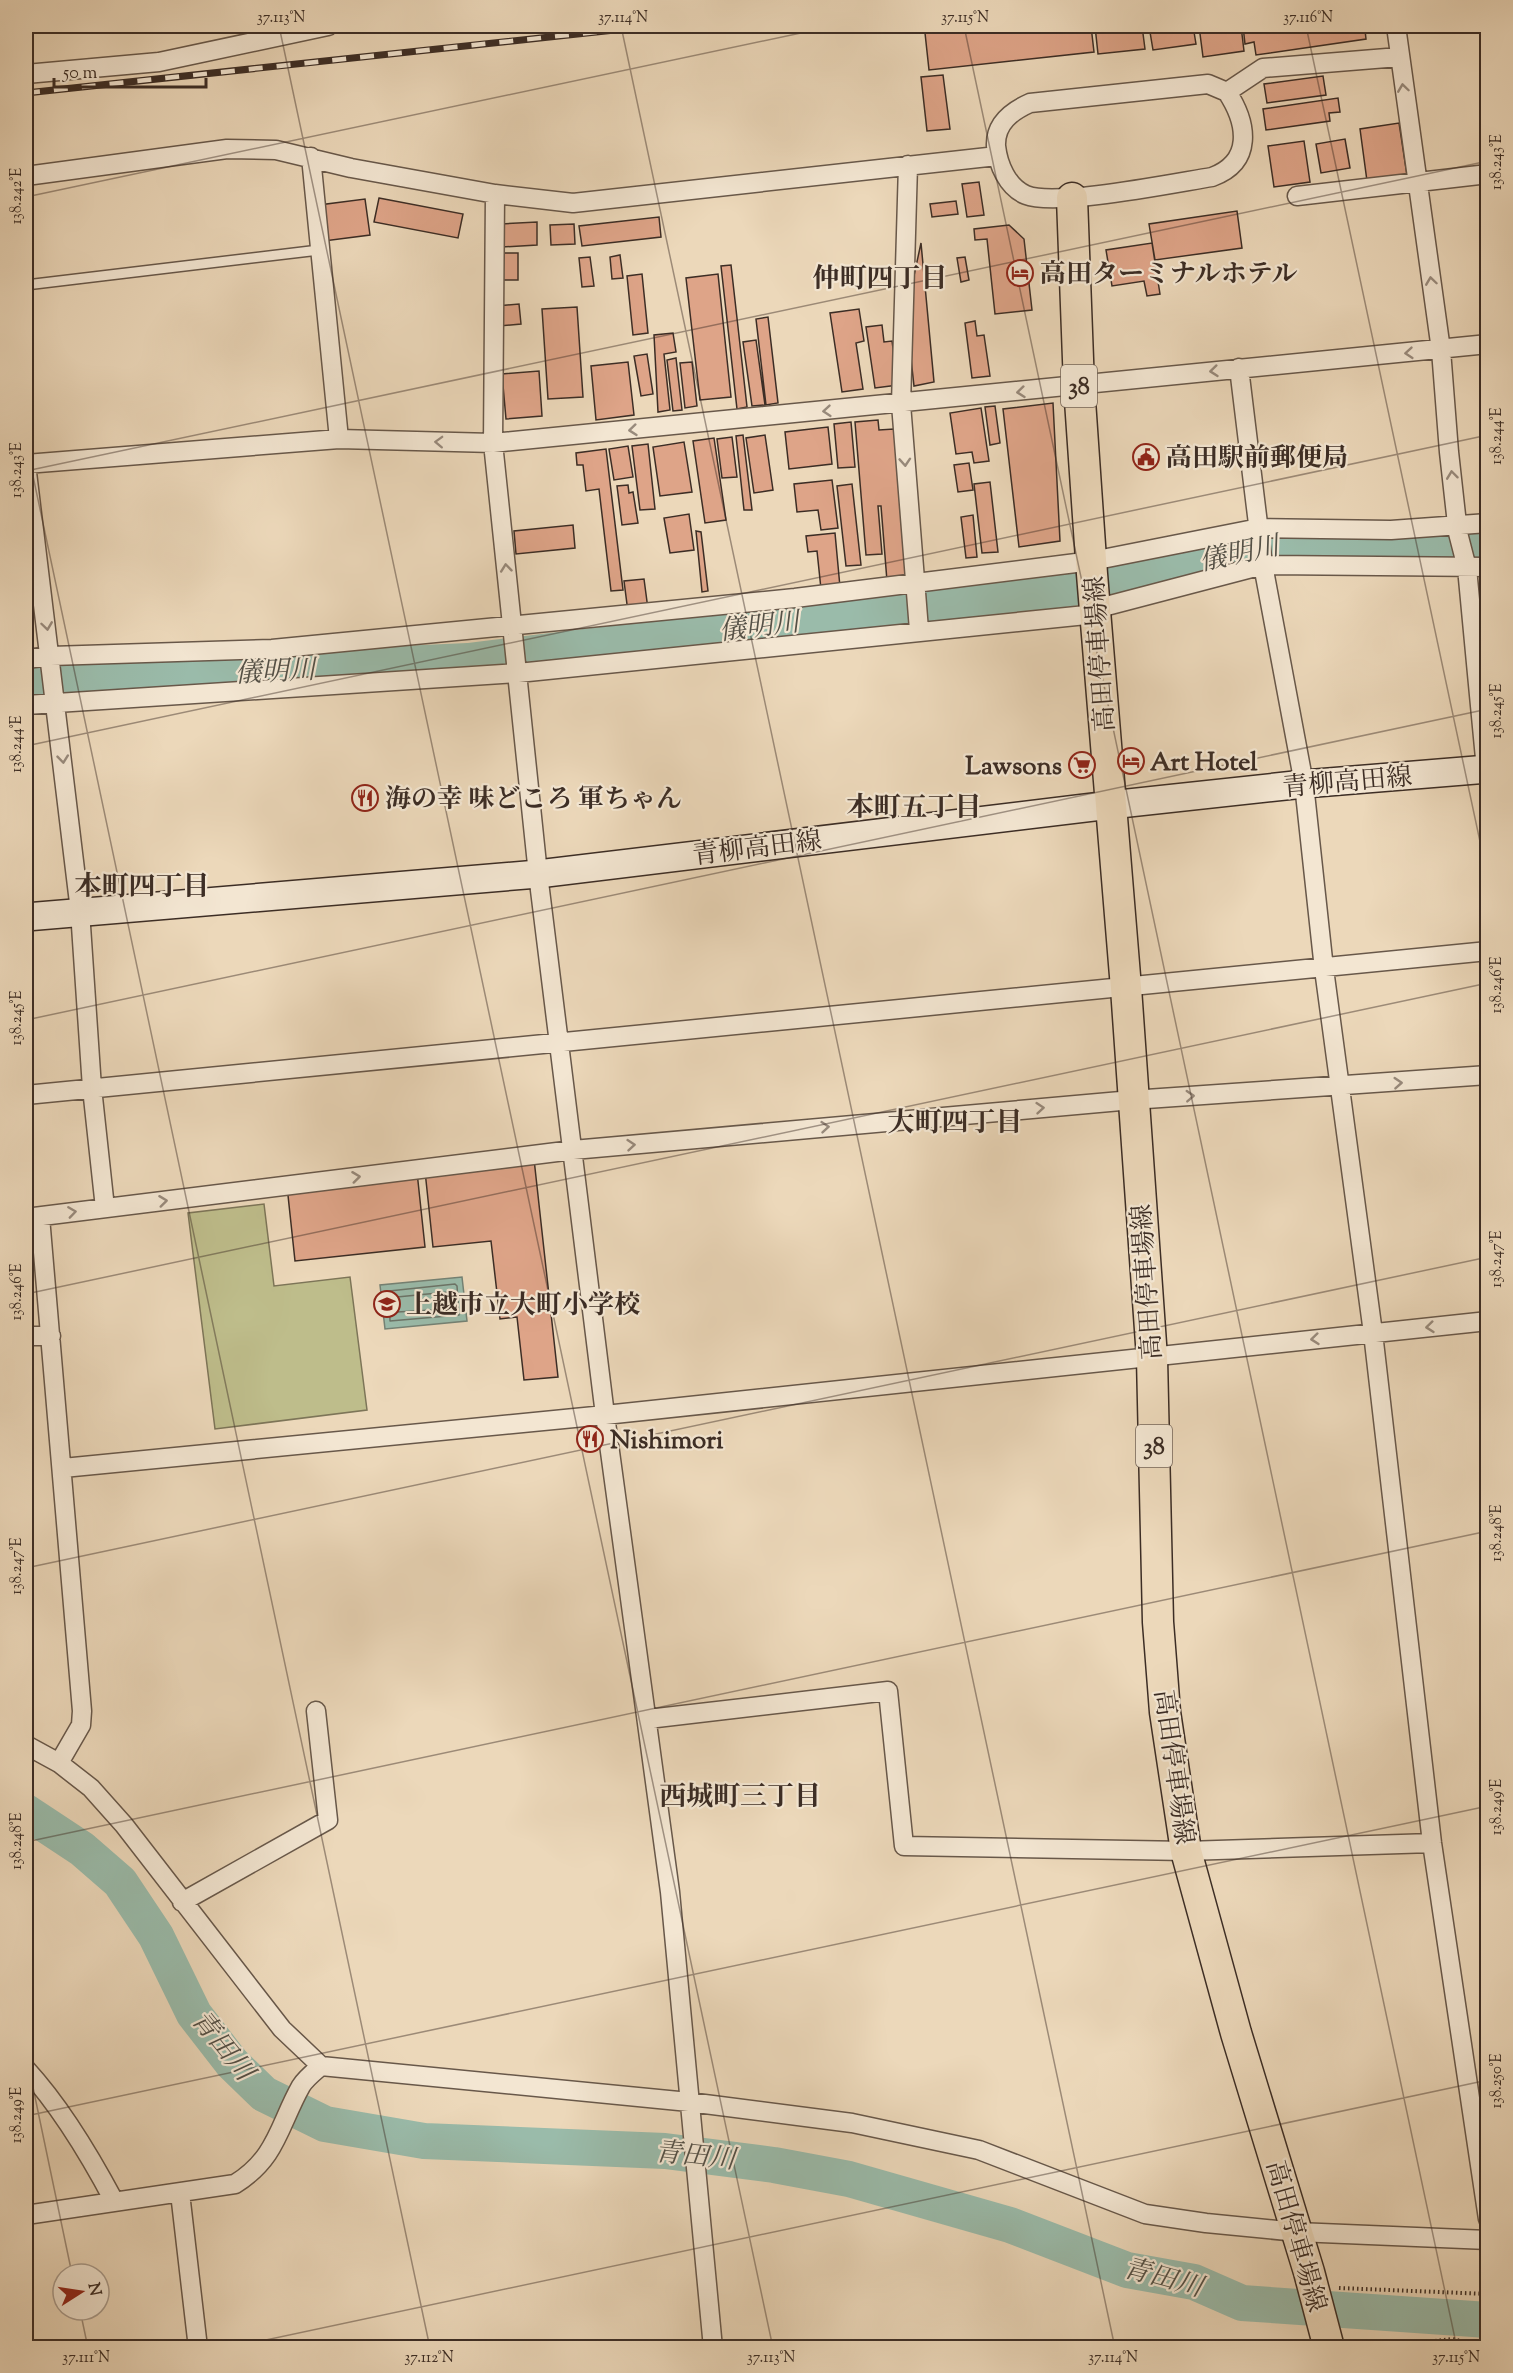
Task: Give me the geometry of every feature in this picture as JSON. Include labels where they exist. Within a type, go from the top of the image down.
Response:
[{"type":"main road","name":"高田停車場線","points":[[1072,198],[1079,386],[1152,1358],[1158,1622],[1165,1712],[1186,1851],[1236,2033],[1310,2272],[1329,2348]]},
{"type":"main road","name":"青柳高田線","points":[[26,917],[538,874],[1110,805],[1304,784],[1487,769]]},
{"type":"street","points":[[26,74],[159,62],[304,29],[328,26]]},
{"type":"street","points":[[1396,26],[1441,350],[1458,529],[1467,568],[1487,769]]},
{"type":"street","points":[[1227,92],[1263,68],[1399,57]]},
{"type":"street","points":[[1208,84],[1227,92],[1240,118],[1242,151],[1238,162],[1227,172],[1212,177],[1072,198],[1025,195],[1007,180],[997,156],[996,142],[1001,124],[1012,111],[1030,103],[1208,84]]},
{"type":"street","points":[[26,176],[227,149],[276,150],[351,168],[495,195],[573,203],[997,156]]},
{"type":"street","points":[[311,157],[339,439]]},
{"type":"street","points":[[908,165],[901,404],[919,625]]},
{"type":"street","points":[[1298,196],[1488,174]]},
{"type":"street","points":[[495,195],[493,443],[538,874],[605,1415],[670,1892],[713,2348]]},
{"type":"street","points":[[105,1208],[92,1088],[80,911],[26,464],[339,439],[493,443],[1488,344]]},
{"type":"street","points":[[1239,368],[1263,565],[1304,784],[1324,969],[1373,1333],[1432,1843],[1488,2219]]},
{"type":"street","points":[[26,659],[51,661],[513,632],[915,584],[1094,592],[1258,528],[1458,529],[1488,523]]},
{"type":"street","points":[[26,705],[56,701],[518,673],[919,625],[1094,592],[1263,565],[1488,567]]},
{"type":"street","points":[[26,1095],[1324,969],[1488,951]]},
{"type":"street","points":[[59,1762],[81,1725],[82,1711],[51,1336],[33,1217],[573,1150],[1132,1100],[1488,1076]]},
{"type":"street","points":[[63,1468],[605,1415],[1488,1321]]},
{"type":"street","points":[[26,1336],[51,1336]]},
{"type":"street","points":[[648,1719],[888,1691],[904,1846],[1186,1851],[1432,1843]]},
{"type":"street","points":[[182,1902],[328,1820],[316,1711]]},
{"type":"street","points":[[26,1745],[59,1762],[90,1788],[124,1825],[282,2029],[321,2066],[689,2110],[852,2123],[979,2150],[1145,2214],[1297,2232],[1488,2240]]},
{"type":"street","points":[[26,2215],[235,2184],[263,2163],[278,2139],[302,2084],[321,2066]]},
{"type":"street","points":[[26,2068],[44,2089],[96,2166],[114,2201]]},
{"type":"street","points":[[180,2193],[198,2348]]},
{"type":"lane","points":[[26,285],[319,250]]},
{"type":"path","points":[[1339,2288],[1488,2294]]},
{"type":"path","points":[[1368,2348],[1453,2339],[1487,2348]]},
{"type":"shaded area","points":[[264,1204],[274,1286],[350,1277],[367,1410],[215,1429],[188,1213]]},
{"type":"water","points":[[462,1277],[467,1321],[385,1329],[380,1285]]},
{"type":"building","points":[[996,26],[1091,26],[1094,52],[929,70],[925,33]]},
{"type":"building","points":[[1095,26],[1142,26],[1145,49],[1098,54]]},
{"type":"building","points":[[1149,26],[1193,26],[1196,44],[1153,50]]},
{"type":"building","points":[[1199,26],[1241,26],[1244,51],[1203,57]]},
{"type":"building","points":[[1243,26],[1377,26],[1377,29],[1365,30],[1366,39],[1256,55],[1254,42],[1245,44]]},
{"type":"building","points":[[943,75],[950,129],[927,131],[921,77]]},
{"type":"building","points":[[1323,76],[1326,95],[1267,103],[1264,84]]},
{"type":"building","points":[[1338,98],[1340,112],[1329,113],[1330,121],[1266,130],[1263,109]]},
{"type":"building","points":[[1399,123],[1407,175],[1367,181],[1360,129]]},
{"type":"building","points":[[1345,139],[1350,168],[1321,173],[1316,144]]},
{"type":"building","points":[[1304,141],[1310,182],[1274,187],[1268,146]]},
{"type":"building","points":[[979,182],[984,215],[967,217],[962,184]]},
{"type":"building","points":[[379,198],[463,214],[458,238],[374,222]]},
{"type":"building","points":[[365,199],[370,235],[324,241],[319,205]]},
{"type":"building","points":[[956,201],[958,214],[932,217],[930,204]]},
{"type":"building","points":[[1237,211],[1242,248],[1155,260],[1149,224]]},
{"type":"building","points":[[659,217],[661,237],[582,246],[579,226]]},
{"type":"building","points":[[537,222],[537,245],[502,247],[501,224]]},
{"type":"building","points":[[574,224],[575,244],[551,245],[550,225]]},
{"type":"building","points":[[1009,225],[1024,239],[1032,310],[995,314],[987,239],[975,240],[974,229]]},
{"type":"building","points":[[921,243],[934,382],[914,386],[906,313]]},
{"type":"building","points":[[1152,243],[1160,294],[1147,296],[1144,281],[1112,286],[1106,250]]},
{"type":"building","points":[[498,253],[518,253],[518,280],[498,280]]},
{"type":"building","points":[[620,255],[623,278],[612,279],[610,257]]},
{"type":"building","points":[[590,257],[594,286],[582,287],[579,258]]},
{"type":"building","points":[[965,257],[969,280],[961,282],[957,258]]},
{"type":"building","points":[[731,265],[747,407],[737,409],[721,266]]},
{"type":"building","points":[[642,274],[648,333],[633,335],[627,276]]},
{"type":"building","points":[[718,274],[731,397],[700,400],[686,278]]},
{"type":"building","points":[[519,304],[521,324],[499,326],[497,306]]},
{"type":"building","points":[[577,307],[583,397],[548,399],[542,309]]},
{"type":"building","points":[[859,309],[864,341],[856,343],[863,389],[842,392],[830,313]]},
{"type":"building","points":[[768,317],[778,403],[766,405],[756,319]]},
{"type":"building","points":[[975,321],[977,336],[984,335],[990,376],[972,378],[965,323]]},
{"type":"building","points":[[882,325],[884,342],[892,341],[898,385],[875,388],[866,327]]},
{"type":"building","points":[[673,333],[676,352],[664,354],[670,410],[658,412],[654,335]]},
{"type":"building","points":[[756,340],[765,405],[752,406],[743,342]]},
{"type":"building","points":[[647,354],[653,394],[641,396],[634,356]]},
{"type":"building","points":[[676,358],[682,410],[673,411],[667,360]]},
{"type":"building","points":[[628,362],[634,415],[596,420],[591,366]]},
{"type":"building","points":[[692,362],[697,406],[685,408],[680,363]]},
{"type":"building","points":[[539,371],[542,416],[506,419],[502,374]]},
{"type":"building","points":[[1053,403],[1060,541],[1019,547],[1003,409]]},
{"type":"building","points":[[995,406],[1000,443],[990,445],[985,407]]},
{"type":"building","points":[[981,408],[989,461],[974,463],[972,452],[956,454],[950,413]]},
{"type":"building","points":[[878,420],[879,430],[894,429],[906,580],[887,581],[881,506],[878,506],[882,554],[866,555],[855,422]]},
{"type":"building","points":[[851,422],[855,467],[838,468],[834,424]]},
{"type":"building","points":[[828,427],[832,464],[789,469],[785,432]]},
{"type":"building","points":[[743,435],[752,510],[744,510],[736,436]]},
{"type":"building","points":[[765,435],[773,490],[754,493],[746,438]]},
{"type":"building","points":[[732,437],[737,477],[722,478],[717,439]]},
{"type":"building","points":[[714,438],[726,520],[705,523],[693,441]]},
{"type":"building","points":[[684,442],[692,492],[660,496],[653,447]]},
{"type":"building","points":[[648,444],[655,509],[640,510],[632,446]]},
{"type":"building","points":[[628,446],[633,477],[614,480],[609,449]]},
{"type":"building","points":[[606,449],[623,590],[611,591],[599,489],[586,491],[583,465],[577,465],[576,453]]},
{"type":"building","points":[[969,463],[973,490],[958,492],[954,465]]},
{"type":"building","points":[[832,480],[838,528],[821,530],[818,510],[797,512],[794,484]]},
{"type":"building","points":[[990,482],[998,552],[982,553],[974,484]]},
{"type":"building","points":[[852,484],[861,565],[846,566],[837,486]]},
{"type":"building","points":[[628,485],[629,493],[633,492],[638,523],[622,525],[617,486]]},
{"type":"building","points":[[689,514],[694,550],[670,553],[664,518]]},
{"type":"building","points":[[973,515],[977,557],[966,558],[961,517]]},
{"type":"building","points":[[573,525],[575,548],[516,554],[514,531]]},
{"type":"building","points":[[696,531],[701,532],[708,591],[702,592]]},
{"type":"building","points":[[835,533],[840,587],[821,589],[817,551],[808,552],[806,536]]},
{"type":"building","points":[[644,579],[648,609],[628,612],[624,581]]},
{"type":"building","points":[[534,1159],[558,1377],[524,1380],[517,1317],[500,1319],[491,1241],[433,1247],[425,1171]]},
{"type":"building","points":[[417,1172],[425,1247],[295,1261],[287,1186]]},
{"type":"waterway","name":"儀明川","points":[[26,684],[64,679],[468,661],[1106,584],[1281,541],[1488,544]]},
{"type":"waterway","name":"青田川","points":[[26,1812],[82,1849],[120,1882],[156,1936],[194,2014],[232,2063],[264,2094],[325,2124],[424,2141],[665,2151],[774,2165],[849,2179],[1010,2225],[1127,2270],[1194,2282],[1242,2303],[1488,2320]]},
{"type":"railway","points":[[26,93],[652,26]]},
{"type":"place","name":"高田ターミナルホテル","points":[[1020,273]]},
{"type":"place","name":"高田駅前郵便局","points":[[1146,457]]},
{"type":"place","name":"Art Hotel","points":[[1131,761]]},
{"type":"place","name":"Lawsons","points":[[1082,765]]},
{"type":"place","name":"海の幸 味どころ 軍ちゃん","points":[[365,798]]},
{"type":"place","name":"上越市立大町小学校","points":[[387,1304]]},
{"type":"place","name":"Nishimori","points":[[590,1439]]},
{"type":"district","name":"仲町四丁目","points":[[880,278]]},
{"type":"district","name":"本町五丁目","points":[[914,807]]},
{"type":"district","name":"本町四丁目","points":[[142,886]]},
{"type":"district","name":"大町四丁目","points":[[955,1122]]},
{"type":"district","name":"西城町三丁目","points":[[740,1796]]}]
